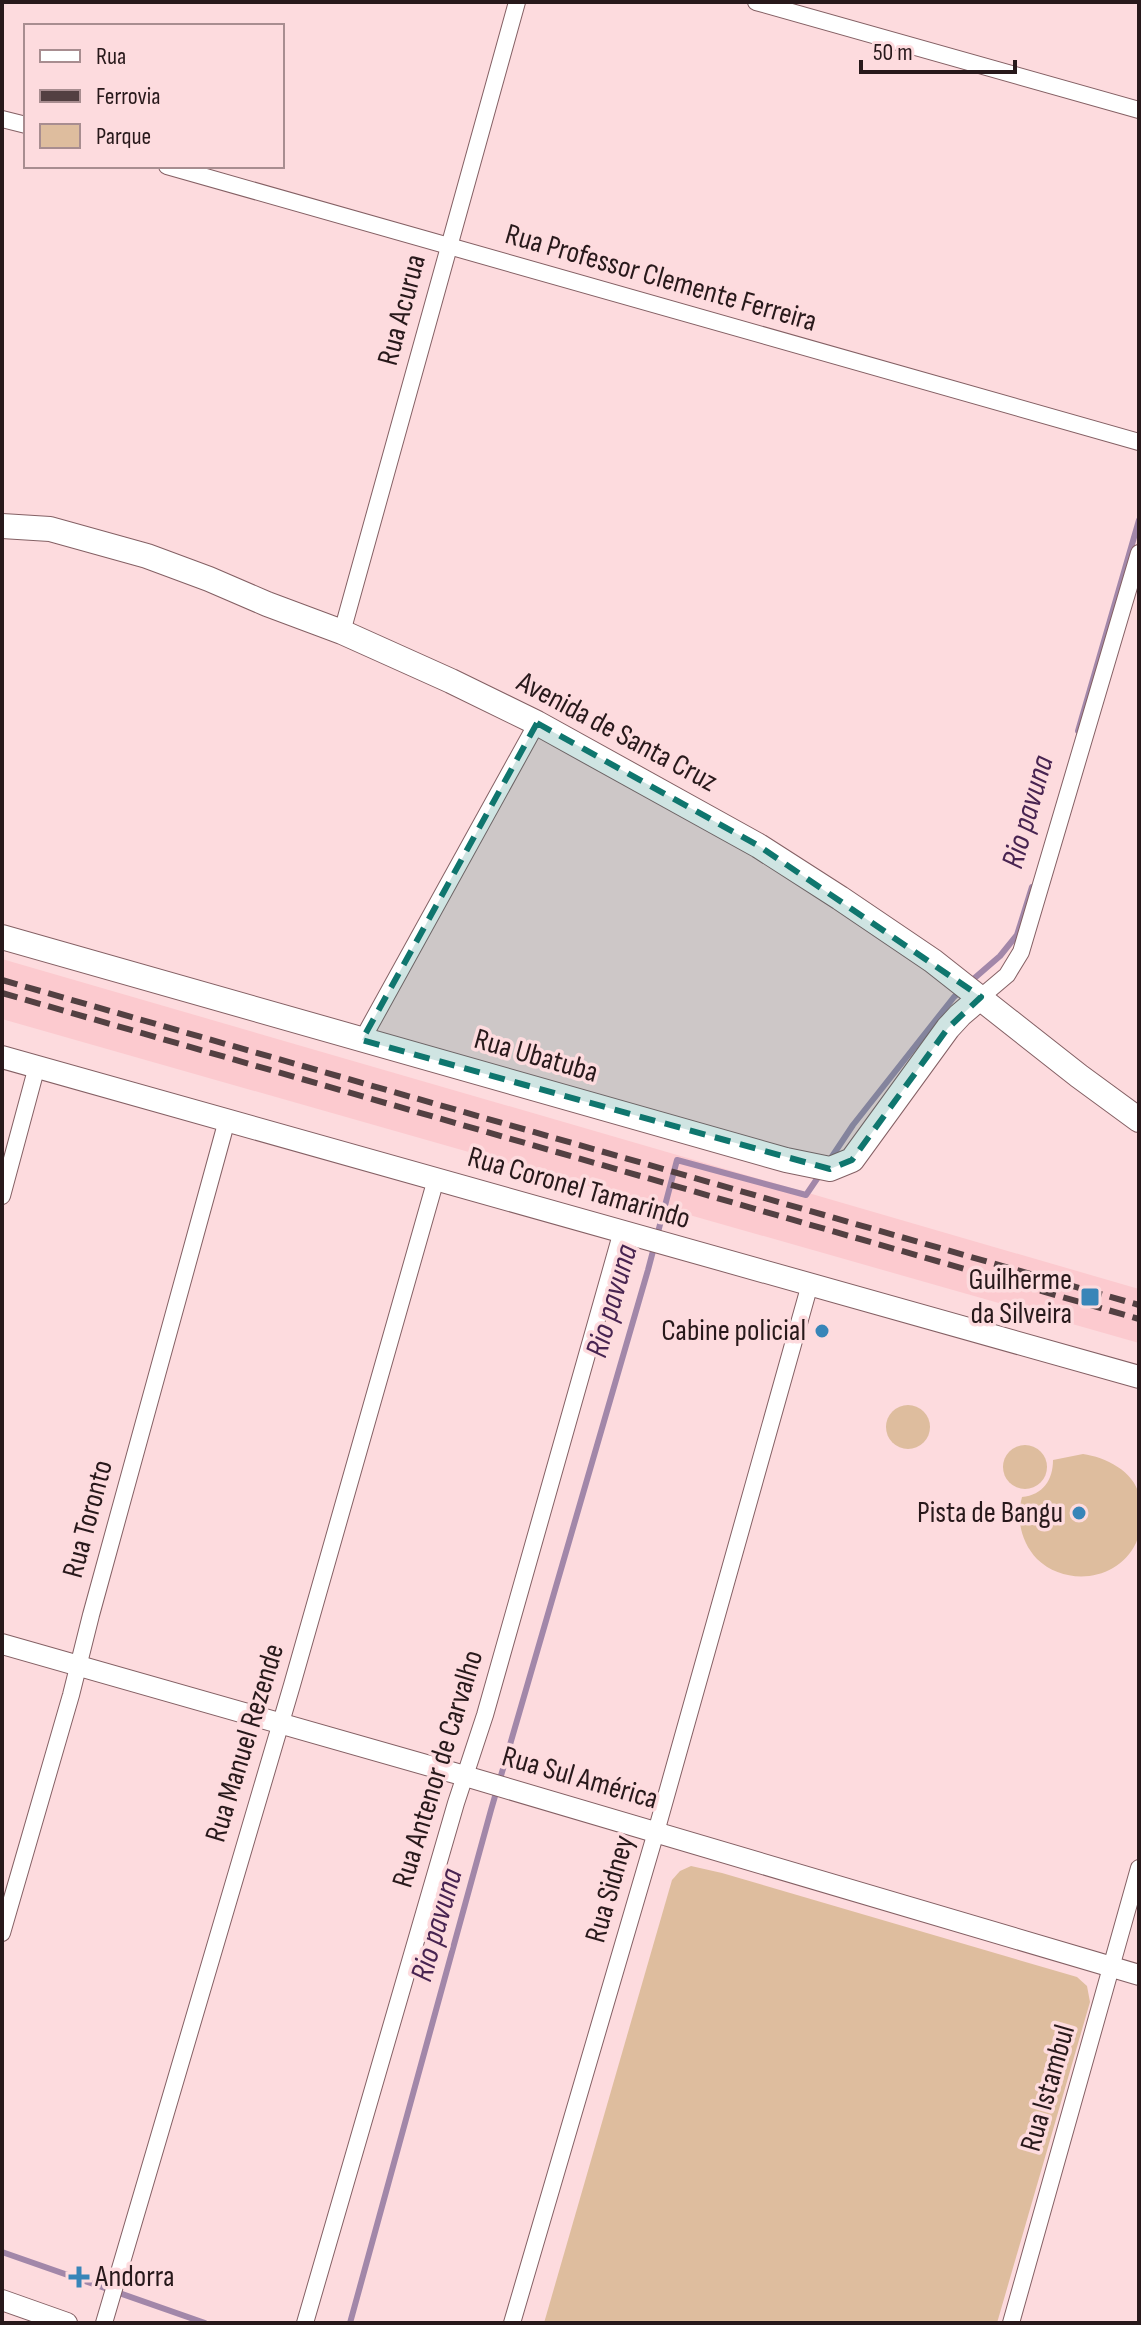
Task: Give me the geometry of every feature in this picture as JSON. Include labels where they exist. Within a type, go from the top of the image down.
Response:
[{"type":"main road","name":"Avenida de Santa Cruz","points":[[2,526],[50,529],[147,556],[342,632],[537,723],[759,846],[933,961],[1139,1120]]},
{"type":"main road","name":"Rua Ubatuba","points":[[2,937],[786,1160],[830,1169],[852,1160],[948,1028],[981,997]]},
{"type":"main road","name":"Rua Coronel Tamarindo","points":[[2,1057],[1139,1377]]},
{"type":"street","name":"Rua Acurua","points":[[342,632],[517,2]]},
{"type":"street","points":[[756,2],[1139,110]]},
{"type":"street","points":[[2,119],[24,124]]},
{"type":"street","name":"Rua Professor Clemente Ferreira","points":[[174,168],[1139,442]]},
{"type":"street","points":[[981,997],[1007,975],[1021,952],[1139,553]]},
{"type":"street","points":[[362,1040],[537,723]]},
{"type":"street","points":[[2,1196],[37,1066]]},
{"type":"street","name":"Rua Toronto","points":[[2,1933],[71,1695],[227,1120]]},
{"type":"street","name":"Rua Manuel Rezende","points":[[104,2323],[436,1179]]},
{"type":"street","name":"Rua Antenor de Carvalho","points":[[305,2323],[485,1715],[622,1231]]},
{"type":"street","name":"Rua Sidney","points":[[512,2323],[656,1832],[810,1284]]},
{"type":"street","name":"Rua Sul América","points":[[2,1644],[465,1776],[1139,1975]]},
{"type":"street","name":"Rua Istambul","points":[[1011,2323],[1139,1868]]},
{"type":"street","points":[[2,2300],[67,2323]]},
{"type":"highlighted area","points":[[537,723],[759,846],[981,997],[948,1028],[852,1160],[830,1169],[362,1040]]},
{"type":"shaded area","points":[[2,959],[1139,1289],[1139,1343],[2,1019]]},
{"type":"green space","points":[[908,1405],[924,1411],[930,1427],[924,1443],[908,1449],[892,1443],[886,1427],[892,1411]]},
{"type":"green space","points":[[1025,1445],[1041,1451],[1047,1467],[1041,1483],[1025,1489],[1009,1483],[1003,1467],[1009,1451]]},
{"type":"green space","name":"Pista de Bangu","points":[[1083,1454],[1100,1458],[1125,1472],[1139,1495],[1136,1543],[1128,1556],[1117,1565],[1091,1576],[1062,1574],[1049,1568],[1037,1559],[1021,1530],[1022,1497],[1041,1490],[1049,1480],[1053,1460]]},
{"type":"green space","points":[[691,1866],[1077,1977],[1087,1986],[1090,2002],[997,2323],[544,2323],[672,1880],[680,1871]]},
{"type":"waterway","name":"Rio pavuna","points":[[1078,731],[1139,520]]},
{"type":"waterway","name":"Rio pavuna","points":[[970,982],[1000,956],[1017,935],[1032,887]]},
{"type":"waterway","name":"Rio pavuna","points":[[829,1161],[853,1125],[962,990]]},
{"type":"waterway","name":"Rio pavuna","points":[[350,2323],[491,1810],[677,1160],[806,1195],[821,1173]]},
{"type":"waterway","name":"Rio pavuna","points":[[2,2252],[205,2323]]},
{"type":"railway","points":[[2,980],[1139,1305]]},
{"type":"railway","points":[[2,993],[1139,1319]]},
{"type":"place","name":"Guilherme da Silveira","points":[[1090,1297]]},
{"type":"place","name":"Cabine policial","points":[[822,1331]]},
{"type":"place","name":"Pista de Bangu","points":[[1079,1513]]},
{"type":"place","name":"Andorra","points":[[79,2277]]}]
